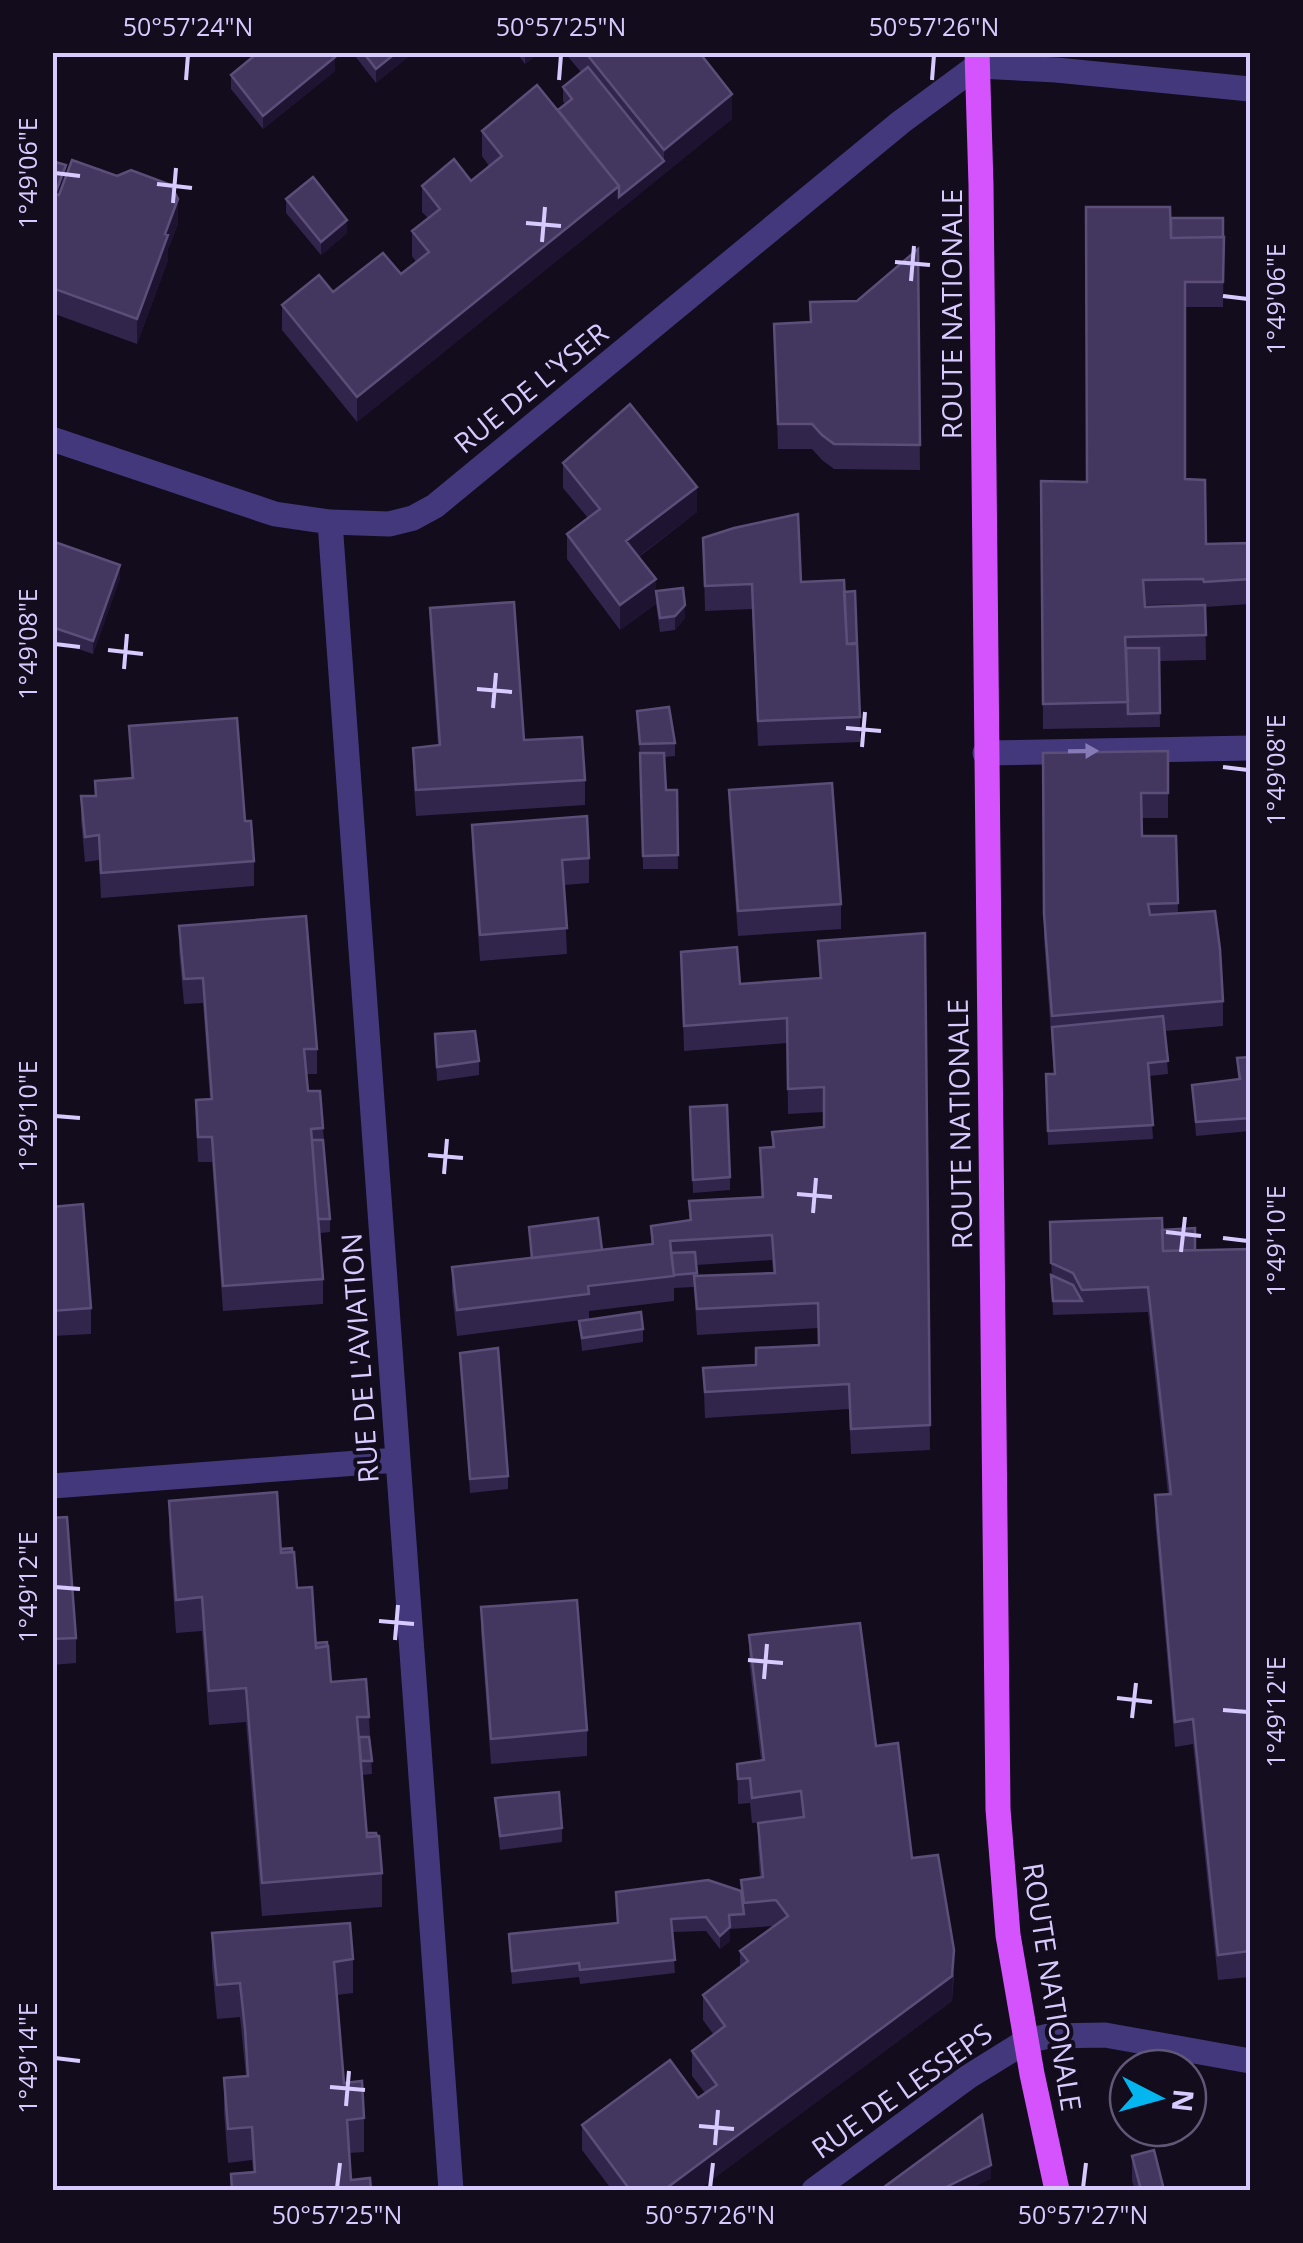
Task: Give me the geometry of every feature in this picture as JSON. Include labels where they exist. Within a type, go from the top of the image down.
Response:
[{"type":"main road","name":"ROUTE NATIONALE","points":[[977,59],[998,1809],[1008,1934],[1057,2190]]},
{"type":"street","points":[[977,59],[1250,90]]},
{"type":"street","name":"RUE DE L'YSER","points":[[52,440],[275,514],[330,522],[389,524],[412,518],[436,506],[977,59]]},
{"type":"street","name":"RUE DE L'AVIATION","points":[[330,522],[451,2190]]},
{"type":"street","points":[[986,753],[1250,748]]},
{"type":"street","points":[[52,1486],[397,1460]]},
{"type":"street","points":[[1026,2041],[1104,2034],[1250,2061]]},
{"type":"street","name":"RUE DE LESSEPS","points":[[814,2190],[968,2077],[1026,2041]]},
{"type":"building","points":[[259,52],[331,52],[335,57],[263,116],[231,75]]},
{"type":"building","points":[[363,52],[397,52],[376,69]]},
{"type":"building","points":[[585,52],[699,52],[732,94],[664,150]]},
{"type":"building","points":[[588,67],[664,161],[619,197],[619,186],[558,110],[572,99],[563,87]]},
{"type":"building","points":[[537,85],[619,186],[357,397],[282,305],[319,275],[333,292],[383,253],[401,274],[429,252],[412,231],[440,209],[422,186],[454,159],[471,181],[502,156],[482,131]]},
{"type":"building","points":[[72,160],[117,176],[131,170],[171,185],[178,199],[137,319],[52,288],[52,161],[66,165],[55,194],[59,195]]},
{"type":"building","points":[[313,177],[347,220],[321,242],[286,199]]},
{"type":"building","points":[[1086,207],[1170,207],[1171,238],[1224,237],[1223,282],[1185,282],[1185,479],[1205,480],[1206,544],[1249,543],[1250,579],[1143,580],[1145,607],[1205,605],[1206,635],[1125,637],[1128,702],[1043,704],[1041,481],[1087,482]]},
{"type":"building","points":[[1171,218],[1223,218],[1223,237],[1171,238]]},
{"type":"building","points":[[918,249],[920,445],[834,444],[812,424],[778,424],[774,324],[811,322],[810,302],[857,301]]},
{"type":"building","points":[[630,404],[697,487],[626,541],[656,579],[620,605],[567,534],[600,509],[563,463]]},
{"type":"building","points":[[798,514],[801,582],[844,580],[847,644],[857,643],[860,717],[758,721],[752,584],[705,586],[703,538]]},
{"type":"building","points":[[52,541],[120,565],[93,641],[52,627]]},
{"type":"building","points":[[683,588],[685,605],[675,616],[660,618],[656,591]]},
{"type":"building","points":[[855,591],[857,644],[847,644],[844,592]]},
{"type":"building","points":[[514,602],[524,740],[582,737],[585,780],[416,790],[413,748],[440,745],[430,608]]},
{"type":"building","points":[[1126,648],[1159,648],[1160,713],[1128,714]]},
{"type":"building","points":[[669,707],[675,743],[640,744],[637,711]]},
{"type":"building","points":[[237,718],[245,821],[251,821],[254,861],[101,873],[99,835],[85,837],[81,796],[96,796],[95,781],[133,778],[129,726]]},
{"type":"building","points":[[1168,751],[1168,793],[1141,793],[1142,836],[1176,836],[1178,903],[1148,904],[1150,915],[1215,911],[1223,1001],[1052,1016],[1044,914],[1043,753]]},
{"type":"building","points":[[640,753],[664,753],[666,790],[677,790],[678,855],[643,856]]},
{"type":"building","points":[[832,783],[841,904],[738,911],[729,790]]},
{"type":"building","points":[[587,816],[589,858],[562,860],[567,928],[480,935],[472,825]]},
{"type":"building","points":[[306,916],[317,1049],[304,1049],[308,1091],[320,1091],[323,1128],[311,1129],[323,1279],[223,1286],[212,1137],[198,1137],[196,1100],[212,1099],[203,978],[184,979],[179,926]]},
{"type":"building","points":[[925,933],[930,1425],[851,1429],[849,1384],[705,1392],[703,1368],[756,1365],[756,1348],[819,1345],[818,1303],[697,1309],[694,1276],[775,1273],[772,1235],[670,1241],[674,1276],[588,1286],[589,1294],[457,1310],[452,1267],[653,1244],[651,1226],[691,1220],[689,1201],[763,1197],[760,1148],[774,1147],[772,1132],[824,1127],[824,1087],[788,1089],[787,1018],[684,1026],[681,952],[737,947],[740,984],[821,978],[818,941]]},
{"type":"building","points":[[1163,1016],[1168,1061],[1148,1063],[1153,1125],[1048,1131],[1046,1074],[1055,1074],[1052,1027]]},
{"type":"building","points":[[475,1031],[479,1061],[437,1067],[435,1034]]},
{"type":"building","points":[[1250,1057],[1250,1118],[1196,1122],[1192,1085],[1240,1079],[1237,1058]]},
{"type":"building","points":[[727,1105],[730,1177],[693,1180],[690,1107]]},
{"type":"building","points":[[312,1140],[323,1140],[330,1219],[318,1219]]},
{"type":"building","points":[[83,1204],[91,1308],[52,1311],[52,1207]]},
{"type":"building","points":[[598,1218],[602,1250],[532,1258],[529,1227]]},
{"type":"building","points":[[1162,1218],[1163,1251],[1249,1249],[1250,1951],[1218,1955],[1193,1719],[1175,1722],[1155,1495],[1171,1494],[1148,1287],[1082,1290],[1073,1273],[1051,1263],[1050,1222]]},
{"type":"building","points":[[1195,1228],[1195,1250],[1163,1251],[1162,1230]]},
{"type":"building","points":[[695,1252],[697,1273],[674,1275],[671,1253]]},
{"type":"building","points":[[1051,1275],[1073,1285],[1082,1301],[1053,1301]]},
{"type":"building","points":[[641,1312],[643,1329],[582,1338],[579,1321]]},
{"type":"building","points":[[498,1348],[508,1476],[470,1479],[460,1353]]},
{"type":"building","points":[[277,1492],[281,1553],[294,1552],[297,1588],[312,1587],[316,1648],[328,1646],[331,1682],[366,1679],[369,1717],[357,1717],[367,1837],[379,1836],[382,1873],[262,1883],[246,1688],[209,1691],[202,1597],[176,1600],[169,1501]]},
{"type":"building","points":[[67,1517],[76,1638],[52,1639],[52,1518]]},
{"type":"building","points":[[577,1600],[587,1730],[491,1739],[481,1607]]},
{"type":"building","points":[[860,1623],[876,1746],[898,1743],[912,1858],[938,1855],[954,1950],[952,1976],[664,2190],[630,2190],[582,2125],[670,2060],[698,2098],[717,2085],[692,2051],[725,2026],[703,1995],[748,1961],[740,1951],[788,1916],[776,1900],[744,1903],[741,1880],[763,1877],[758,1823],[804,1817],[801,1791],[752,1798],[750,1778],[738,1779],[737,1764],[764,1760],[749,1635]]},
{"type":"building","points":[[359,1737],[369,1737],[372,1761],[361,1761]]},
{"type":"building","points":[[559,1792],[562,1828],[500,1836],[495,1798]]},
{"type":"building","points":[[708,1880],[741,1891],[744,1914],[729,1915],[730,1927],[720,1936],[706,1917],[671,1919],[675,1960],[580,1970],[579,1963],[512,1971],[509,1934],[618,1923],[616,1892]]},
{"type":"building","points":[[350,1923],[353,1959],[334,1962],[344,2083],[362,2081],[364,2118],[347,2120],[351,2180],[370,2178],[371,2190],[232,2190],[231,2174],[255,2172],[252,2127],[228,2129],[224,2078],[248,2076],[245,2029],[240,1983],[217,1985],[212,1933]]},
{"type":"building","points":[[982,2115],[991,2165],[940,2190],[880,2190]]},
{"type":"building","points":[[1154,2150],[1164,2190],[1141,2190],[1132,2156]]}]
